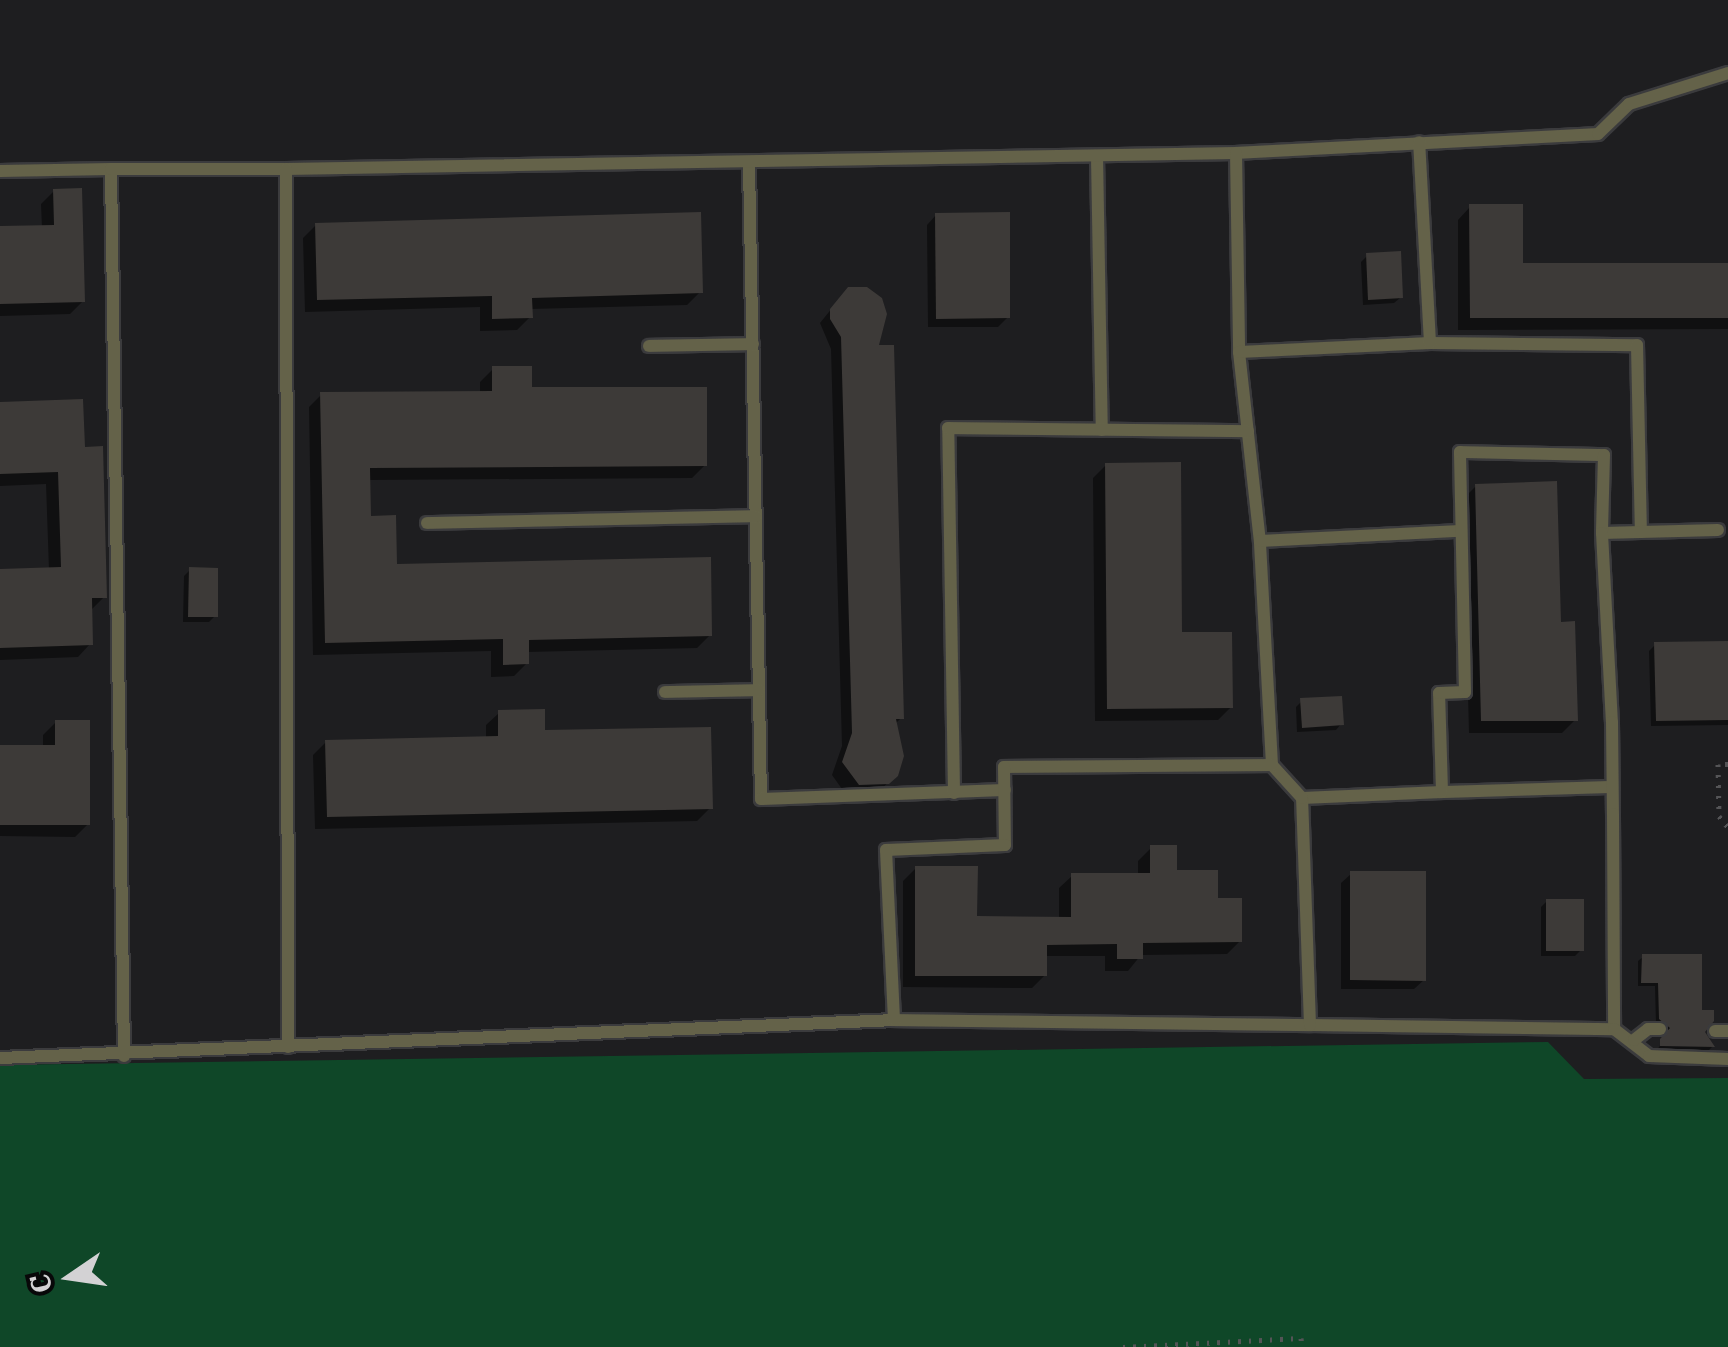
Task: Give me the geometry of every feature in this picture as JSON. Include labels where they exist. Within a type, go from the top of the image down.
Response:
[{"type":"lane","points":[[0,171],[1236,154],[1598,134],[1630,104],[1728,73]]},
{"type":"lane","points":[[1419,142],[1430,343]]},
{"type":"lane","points":[[1236,154],[1239,352],[1260,541],[1272,765],[1302,798],[1310,1025]]},
{"type":"lane","points":[[1097,156],[1102,430]]},
{"type":"lane","points":[[749,163],[761,799],[1005,790]]},
{"type":"lane","points":[[111,169],[124,1056]]},
{"type":"lane","points":[[286,169],[288,1047]]},
{"type":"lane","points":[[1239,352],[1430,343],[1637,345],[1641,532]]},
{"type":"lane","points":[[649,346],[752,344]]},
{"type":"lane","points":[[954,793],[948,428],[1248,432]]},
{"type":"lane","points":[[1442,792],[1439,693],[1465,692],[1460,452],[1604,455],[1602,534],[1612,786],[1614,1029]]},
{"type":"lane","points":[[427,523],[756,516]]},
{"type":"lane","points":[[1602,534],[1718,530]]},
{"type":"lane","points":[[1260,541],[1460,531]]},
{"type":"lane","points":[[666,692],[759,690]]},
{"type":"lane","points":[[894,1020],[886,850],[1005,845],[1004,767],[1272,765]]},
{"type":"lane","points":[[1302,798],[1612,786]]},
{"type":"lane","points":[[0,1058],[124,1056],[894,1020],[1614,1029],[1634,1040],[1649,1056],[1728,1059]]},
{"type":"lane","points":[[1634,1040],[1648,1029],[1660,1029]]},
{"type":"path","points":[[1728,764],[1718,764],[1719,816],[1728,827]]},
{"type":"path","points":[[1123,1347],[1259,1345],[1301,1338],[1302,1347]]},
{"type":"green space","points":[[1548,1042],[1584,1079],[1728,1078],[1728,1347],[0,1347],[0,1065]]},
{"type":"building","points":[[82,188],[85,302],[0,304],[0,226],[54,225],[53,189]]},
{"type":"building","points":[[1469,204],[1523,204],[1523,263],[1728,263],[1728,318],[1470,318]]},
{"type":"building","points":[[701,212],[703,293],[532,298],[533,318],[492,319],[492,296],[317,300],[315,223]]},
{"type":"building","points":[[1010,212],[1010,318],[936,319],[935,213]]},
{"type":"building","points":[[1401,251],[1403,298],[1368,300],[1366,253]]},
{"type":"building","points":[[848,287],[867,287],[882,298],[887,314],[879,345],[894,345],[904,719],[896,719],[904,756],[898,776],[889,784],[859,785],[842,762],[852,733],[841,337],[830,319],[830,309]]},
{"type":"building","points":[[492,366],[532,366],[532,387],[707,387],[707,466],[370,468],[371,516],[396,515],[397,564],[711,557],[712,636],[529,640],[529,664],[503,665],[503,639],[325,643],[320,392],[492,391]]},
{"type":"building","points":[[83,399],[85,447],[103,446],[107,598],[92,598],[93,645],[0,648],[0,569],[61,567],[58,472],[0,474],[0,402]]},
{"type":"building","points":[[1181,462],[1182,632],[1232,632],[1233,708],[1107,709],[1105,463]]},
{"type":"building","points":[[1557,481],[1561,622],[1575,621],[1578,721],[1481,721],[1475,484]]},
{"type":"building","points":[[189,567],[218,568],[218,617],[188,617]]},
{"type":"building","points":[[1728,641],[1728,720],[1656,721],[1654,642]]},
{"type":"building","points":[[1342,696],[1344,725],[1302,728],[1300,698]]},
{"type":"building","points":[[545,709],[545,730],[711,727],[713,809],[327,817],[325,740],[498,736],[498,710]]},
{"type":"building","points":[[55,720],[90,720],[90,825],[0,825],[0,745],[55,745]]},
{"type":"building","points":[[1150,845],[1177,845],[1177,870],[1218,870],[1218,898],[1242,898],[1242,942],[1143,943],[1143,959],[1117,959],[1117,944],[1047,945],[1047,976],[915,976],[915,866],[978,866],[977,916],[1071,917],[1071,873],[1150,873]]},
{"type":"building","points":[[1350,871],[1426,871],[1426,981],[1350,980]]},
{"type":"building","points":[[1546,899],[1584,899],[1584,951],[1546,951]]},
{"type":"building","points":[[1642,954],[1702,954],[1702,1010],[1714,1010],[1714,1021],[1705,1032],[1715,1047],[1660,1046],[1660,1039],[1670,1028],[1659,1019],[1658,983],[1641,983]]}]
